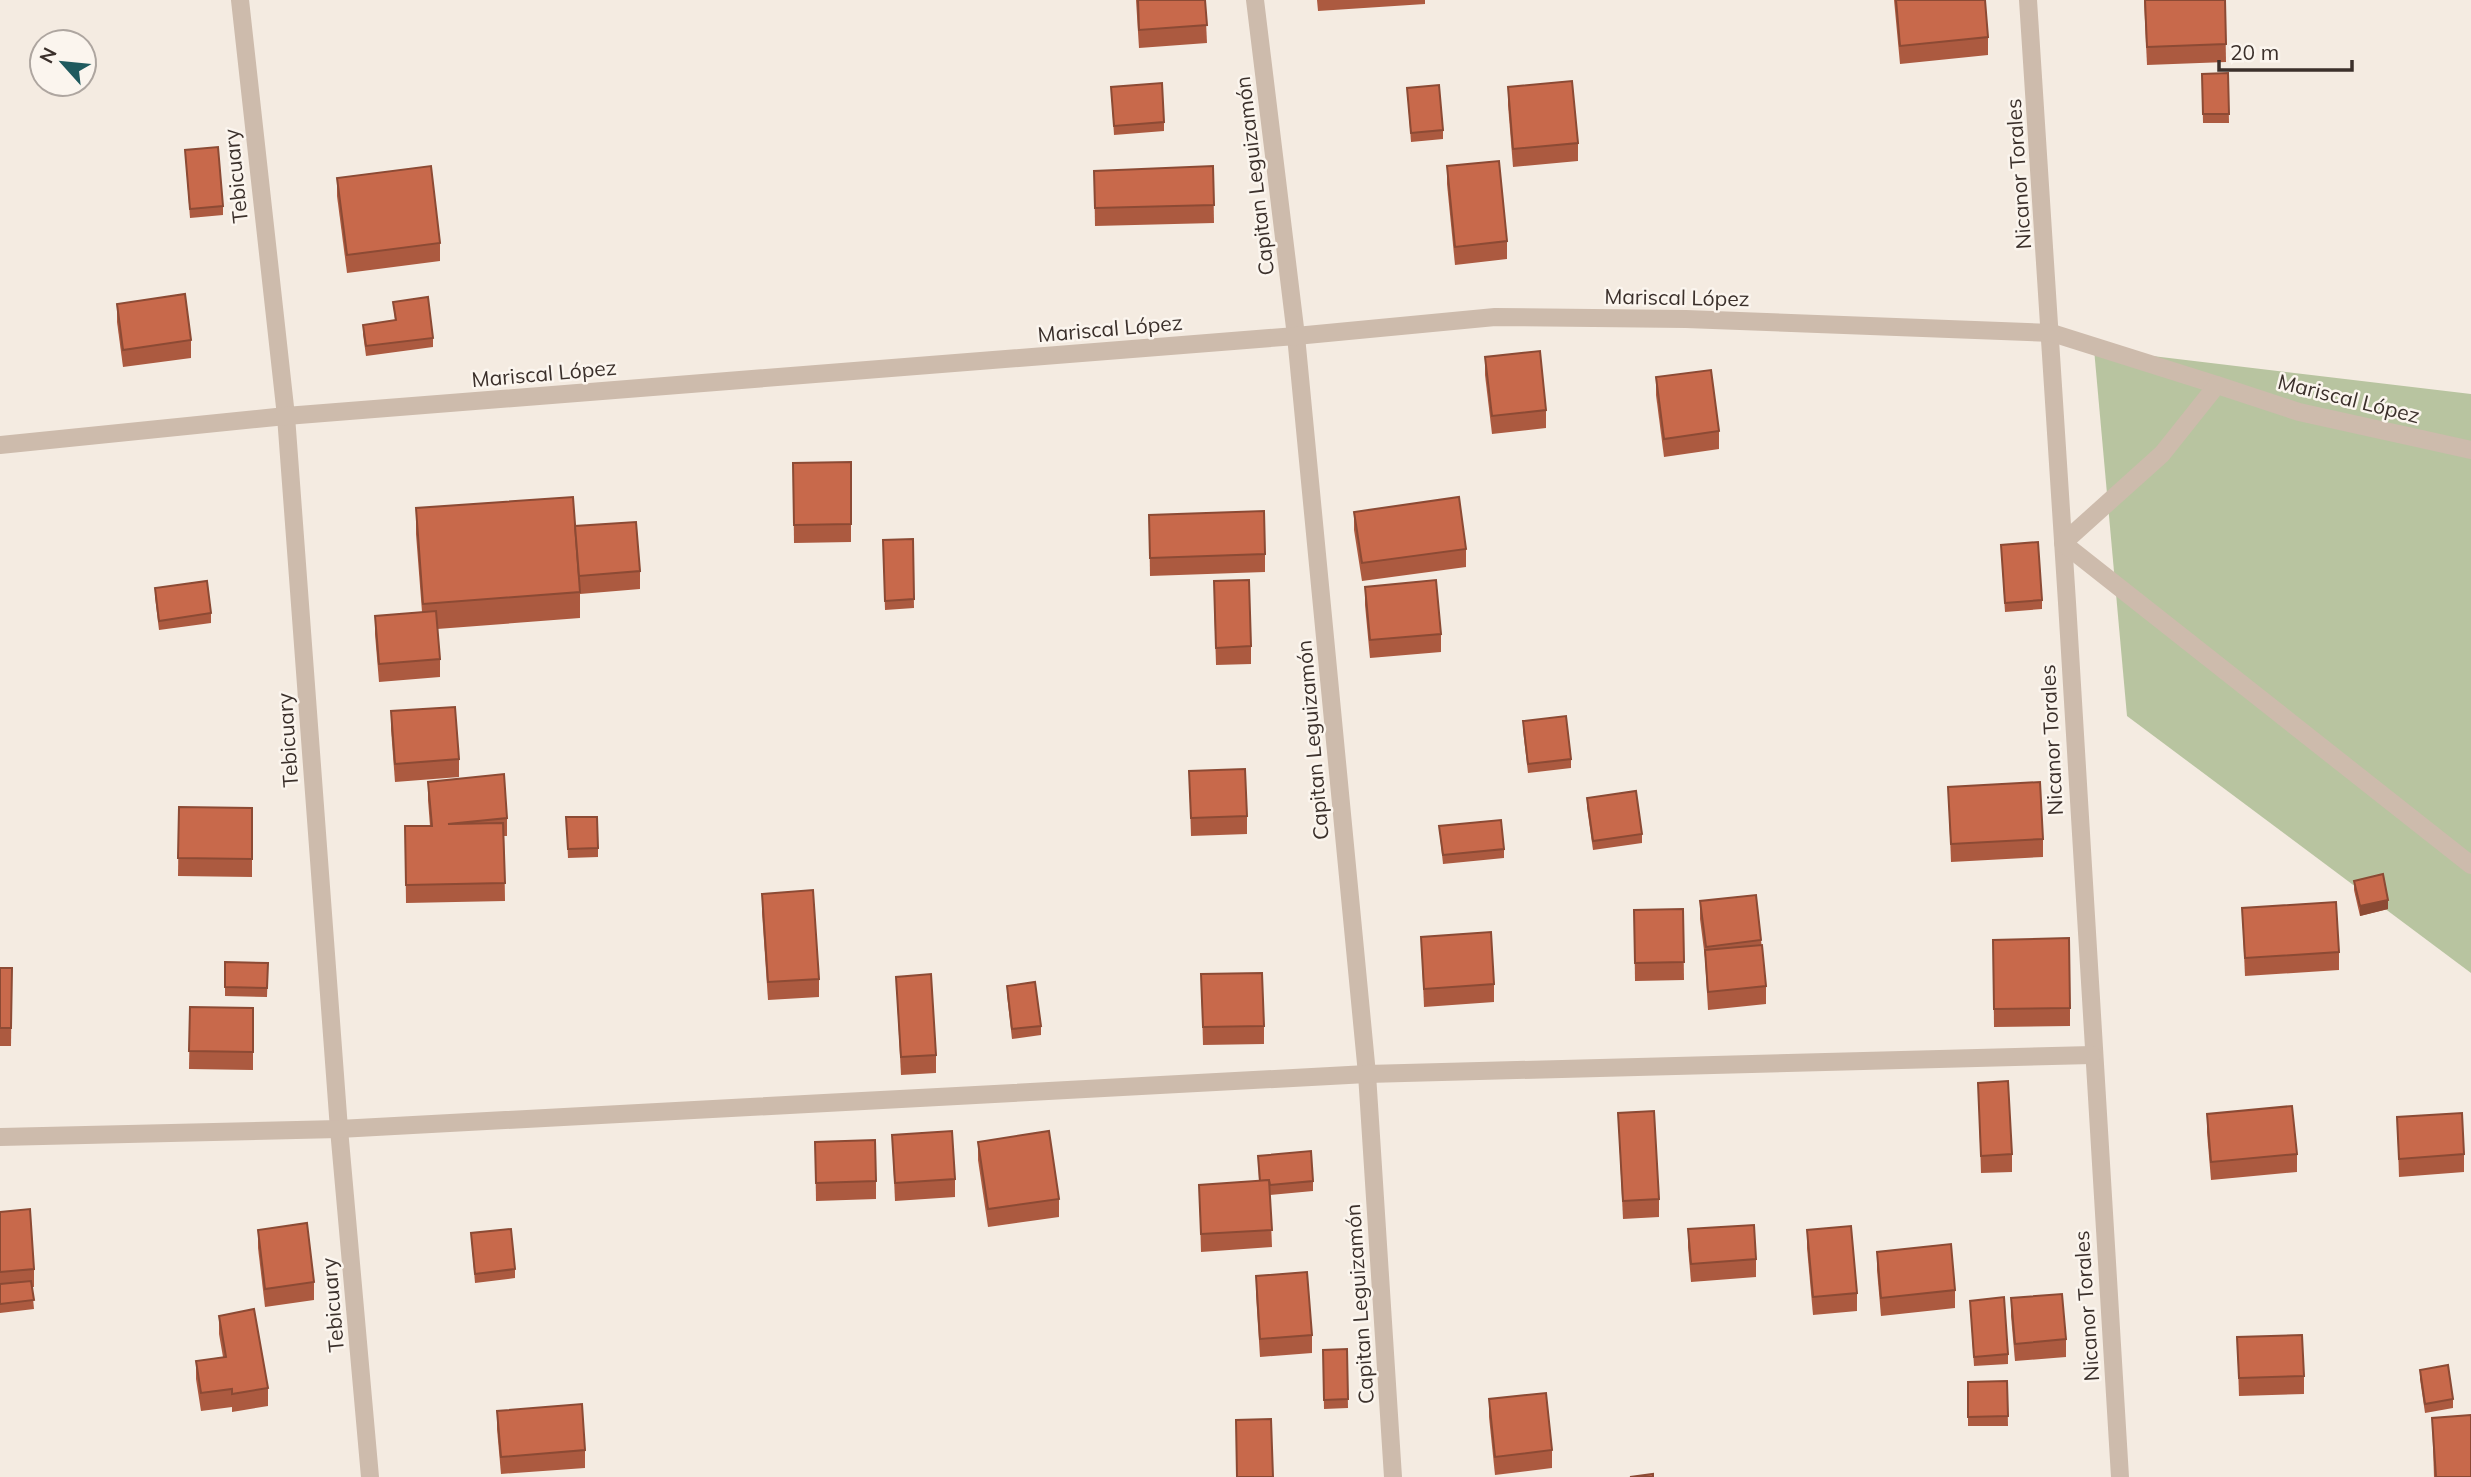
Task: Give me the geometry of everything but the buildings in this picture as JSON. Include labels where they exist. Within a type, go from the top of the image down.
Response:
[{"type":"street","name":"Tebicuary","points":[[240,0],[286,416],[339,1129],[370,1477]]},
{"type":"street","name":"Capitan Leguizamón","points":[[1255,0],[1296,336],[1367,1074],[1393,1477]]},
{"type":"street","name":"Nicanor Torales","points":[[2028,0],[2052,332],[2092,1055],[2120,1477]]},
{"type":"street","name":"Mariscal López","points":[[0,444],[286,416],[1296,336],[1495,317],[1700,319],[2052,332],[2299,412],[2471,450]]},
{"type":"street","points":[[2217,386],[2162,454],[2063,543],[2471,865]]},
{"type":"street","points":[[0,1137],[339,1129],[1367,1074],[2092,1055]]},
{"type":"green space","points":[[2094,349],[2471,394],[2471,973],[2127,716]]}]
